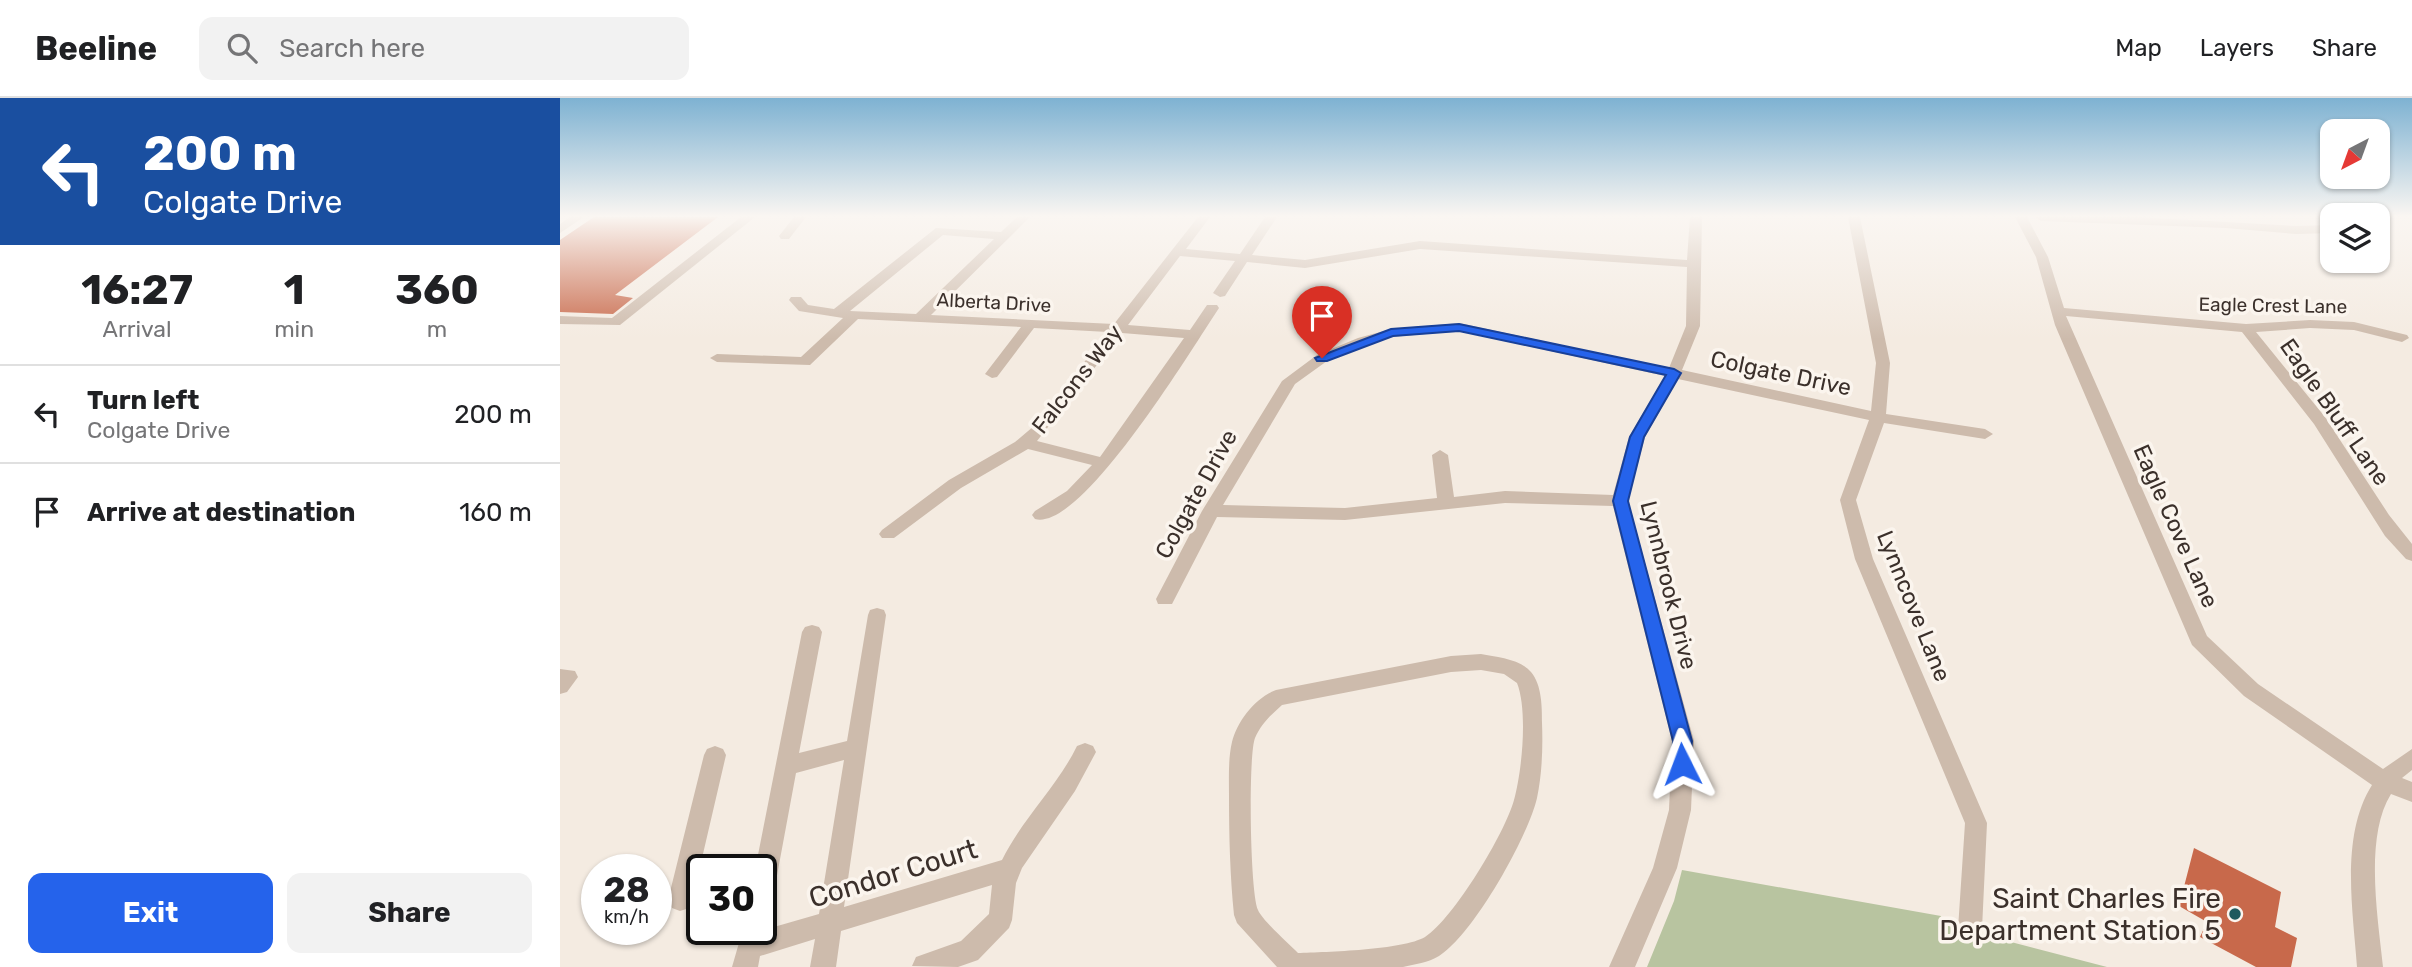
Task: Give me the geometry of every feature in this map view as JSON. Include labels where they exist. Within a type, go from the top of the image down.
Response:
[{"type":"street","points":[[560,320],[615,322],[697,258]]},
{"type":"street","points":[[837,314],[907,258]]},
{"type":"street","points":[[920,318],[982,258]]},
{"type":"street","name":"Falcons Way","points":[[888,534],[955,484],[1026,443],[1040,429],[1173,258]]},
{"type":"street","points":[[1238,258],[1305,264],[1344,258]]},
{"type":"street","points":[[1041,515],[1073,495],[1121,442],[1243,258]]},
{"type":"street","points":[[1600,258],[1693,264]]},
{"type":"street","name":"Lynnbrook Drive","points":[[1622,967],[1665,868],[1680,810],[1683,741],[1620,501],[1637,437],[1674,373],[1693,326],[1693,258]]},
{"type":"street","name":"Lynncove Lane","points":[[1862,258],[1883,363],[1878,417],[1848,500],[1864,559],[1927,701],[1976,822],[1970,929]]},
{"type":"street","name":"Eagle Cove Lane","points":[[2042,258],[2057,311],[2199,640],[2251,690],[2384,781],[2412,792]]},
{"type":"street","name":"Alberta Drive","points":[[796,300],[804,308],[855,316],[1031,323],[1193,335]]},
{"type":"street","name":"Eagle Crest Lane","points":[[2057,311],[2246,328],[2310,324],[2354,326],[2402,338]]},
{"type":"street","points":[[718,358],[805,362],[855,316]]},
{"type":"street","points":[[992,374],[1031,323]]},
{"type":"street","name":"Colgate Drive","points":[[1165,599],[1211,511],[1289,381],[1322,358],[1391,332],[1459,327],[1878,417],[1985,435]]},
{"type":"street","name":"Eagle Bluff Lane","points":[[2246,328],[2295,387],[2341,452],[2391,535],[2412,555]]},
{"type":"street","points":[[1026,443],[1104,463]]},
{"type":"street","points":[[1440,455],[1446,503]]},
{"type":"street","points":[[1211,511],[1345,514],[1505,497],[1620,501]]},
{"type":"street","points":[[822,967],[877,615]]},
{"type":"street","points":[[769,854],[812,632]]},
{"type":"street","points":[[1481,662],[1511,668],[1525,679],[1530,695],[1532,732],[1525,801],[1489,876],[1458,921],[1431,948],[1378,962],[1293,967],[1246,915],[1240,857],[1240,777],[1243,741],[1254,718],[1276,698],[1451,664],[1481,662]]},
{"type":"street","points":[[560,677],[568,677],[560,686]]},
{"type":"street","points":[[786,766],[857,748]]},
{"type":"street","points":[[925,966],[969,951],[986,937],[1000,920],[1001,894],[1010,869],[1066,788],[1085,752]]},
{"type":"street","points":[[691,854],[715,755]]},
{"type":"street","points":[[2370,967],[2363,890],[2365,840],[2384,781],[2412,758]]},
{"type":"street","name":"Condor Court","points":[[751,947],[1010,869]]},
{"type":"street","points":[[686,875],[680,900],[686,898]]},
{"type":"green space","points":[[1682,870],[1941,916],[1942,924],[2107,967],[1647,967],[1674,901]]},
{"type":"building","points":[[560,258],[664,258],[615,295],[633,298],[613,314],[560,312]]},
{"type":"building","name":"Saint Charles Fire Department Station 5","points":[[2194,848],[2281,892],[2275,927],[2297,938],[2291,967],[2256,967],[2200,937],[2207,922],[2179,906]]},
{"type":"place","name":"Saint Charles Fire Department Station 5","points":[[2235,914]]},
{"type":"route","points":[[1322,358],[1391,332],[1459,327],[1674,373],[1637,437],[1620,501],[1683,741],[1682,764]]}]
